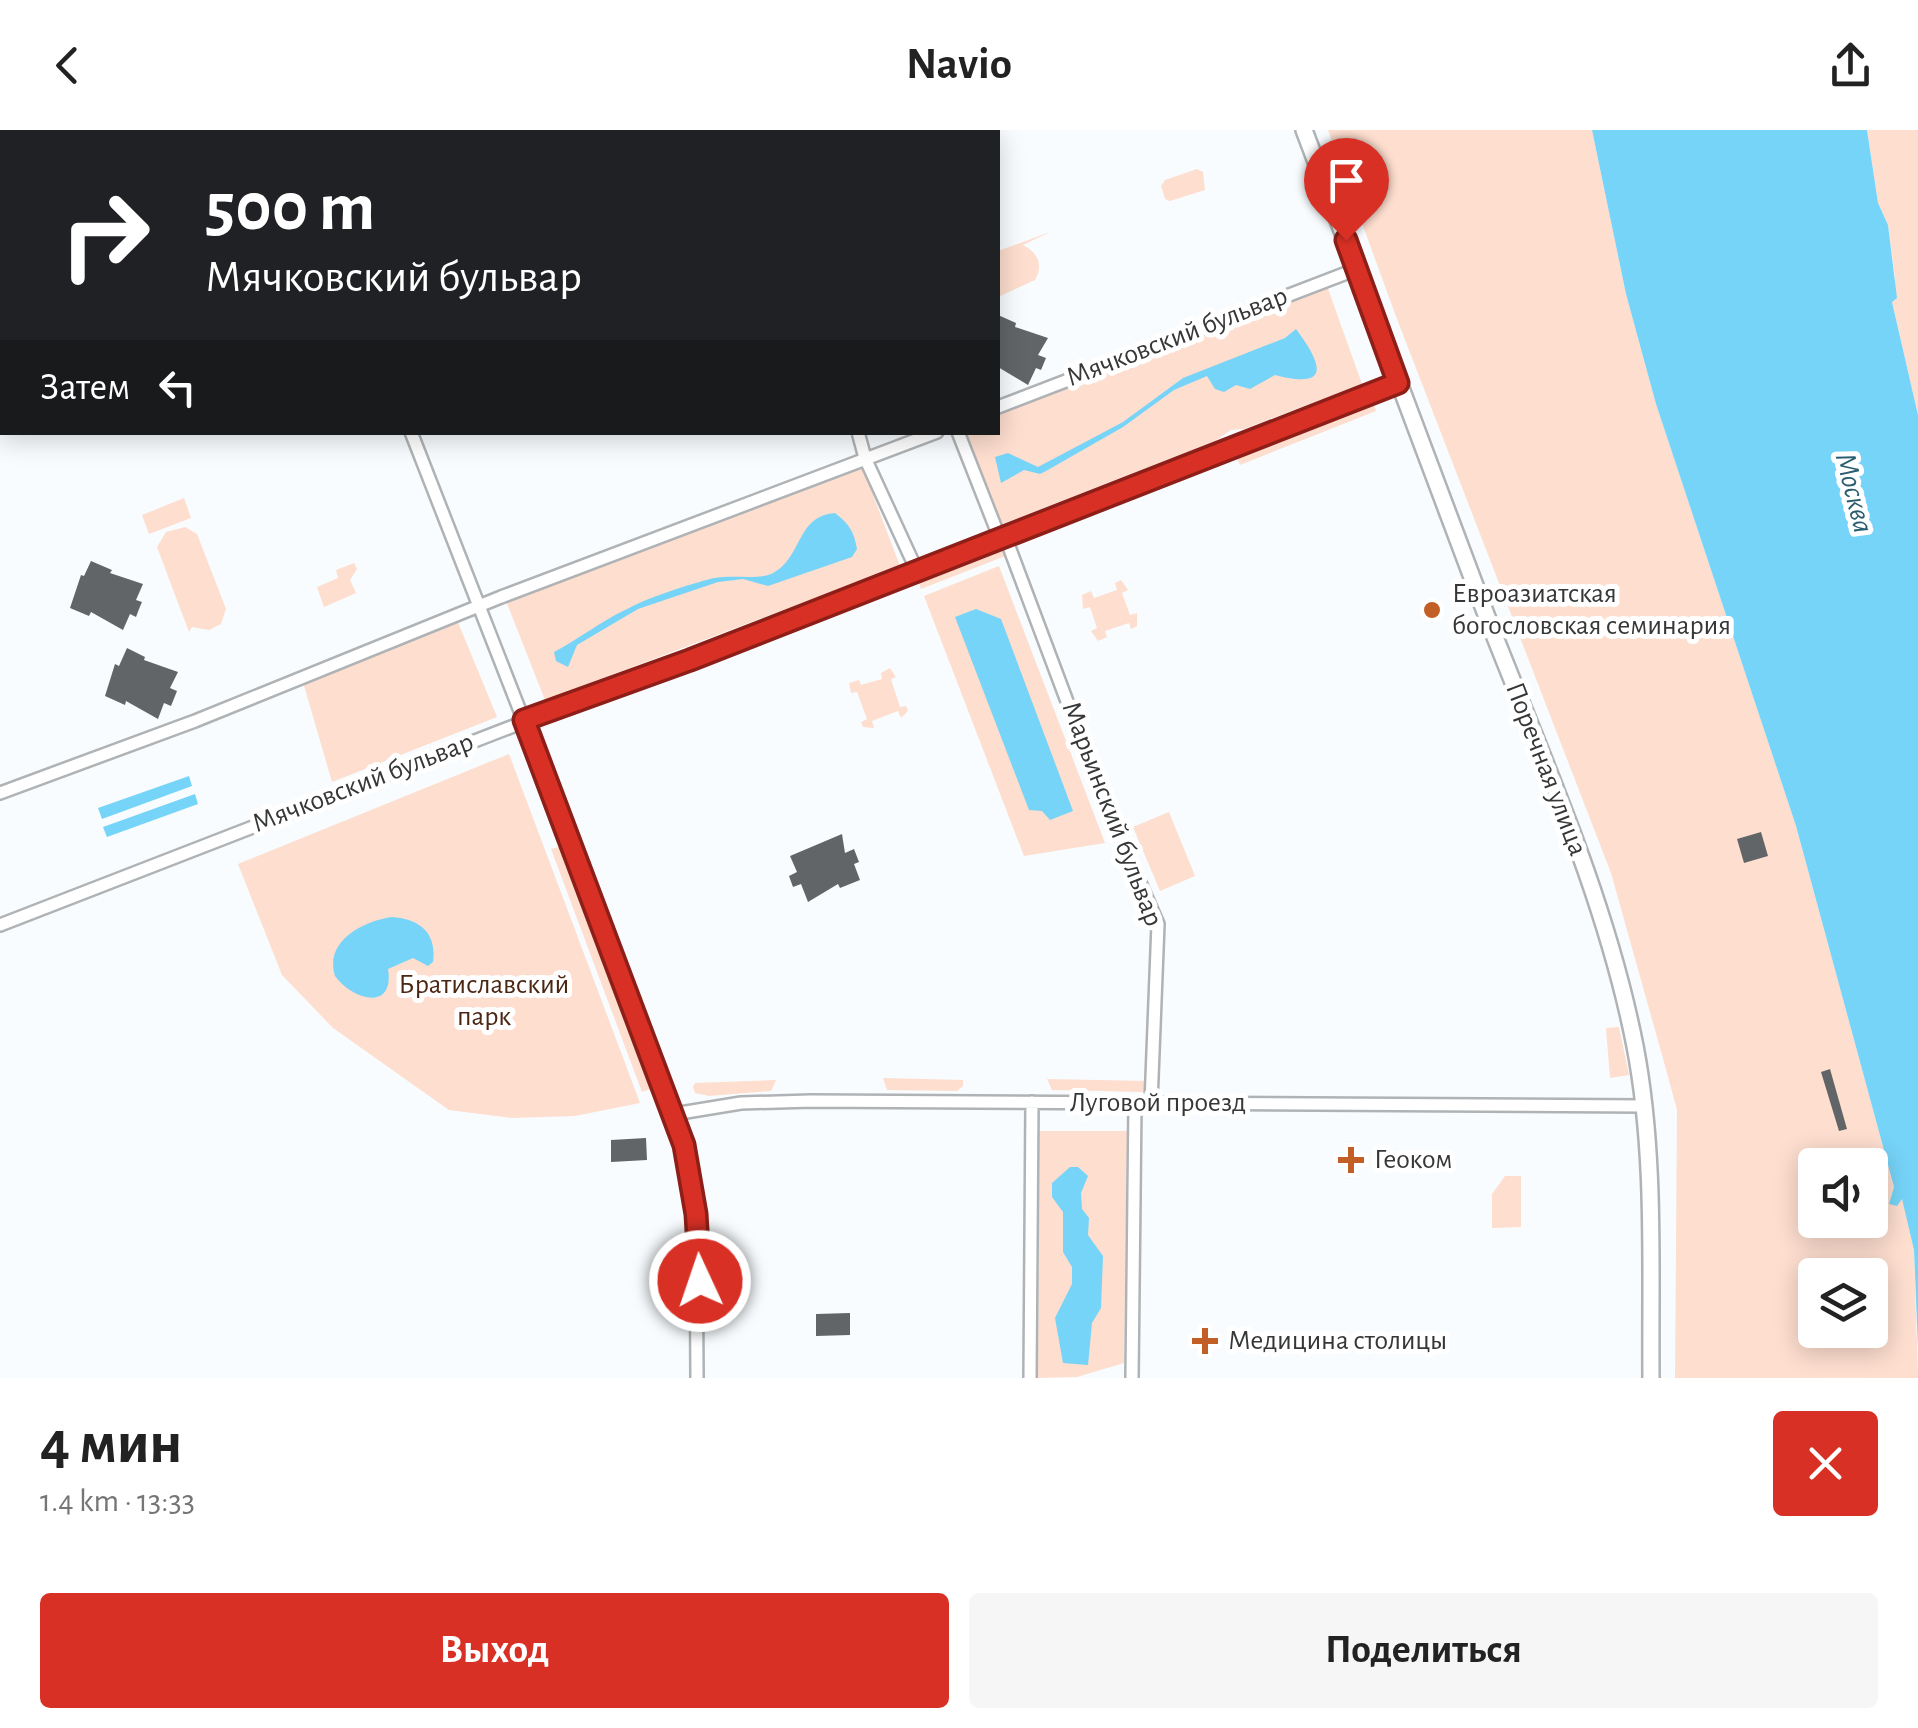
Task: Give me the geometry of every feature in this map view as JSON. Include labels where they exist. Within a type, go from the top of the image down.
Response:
[{"type":"main road","name":"Поречная улица","points":[[1304,130],[1603,923],[1635,1045],[1644,1106],[1652,1378]]},
{"type":"street","name":"Мячковский бульвар","points":[[1000,406],[1356,269]]},
{"type":"street","name":"Мячковский бульвар","points":[[0,925],[1398,383]]},
{"type":"street","points":[[412,435],[674,1114],[688,1162],[696,1214],[698,1378]]},
{"type":"street","points":[[859,435],[865,458],[917,572]]},
{"type":"street","points":[[0,793],[211,715],[478,607],[928,435]]},
{"type":"street","name":"Марьинский бульвар","points":[[959,435],[1104,800],[1158,924],[1151,1103]]},
{"type":"street","name":"Луговой проезд","points":[[674,1114],[779,1102],[1644,1106]]},
{"type":"street","points":[[1030,1378],[1032,1102]]},
{"type":"street","points":[[1132,1378],[1135,1103]]},
{"type":"green space","points":[[1328,130],[1592,130],[1626,294],[1656,404],[1796,826],[1883,1148],[1798,1148],[1798,1238],[1888,1238],[1888,1165],[1894,1187],[1889,1204],[1902,1197],[1914,1250],[1918,1378],[1675,1378],[1677,1110],[1611,873]]},
{"type":"green space","points":[[1867,130],[1918,130],[1918,415],[1892,302],[1895,277],[1888,225],[1878,203]]},
{"type":"green space","points":[[1197,169],[1203,172],[1205,190],[1170,201],[1165,199],[1161,186],[1165,180]]},
{"type":"green space","points":[[1050,232],[1023,245],[1038,259],[1035,280],[1000,296],[1000,250]]},
{"type":"green space","points":[[1326,283],[1362,384],[1244,429],[1231,430],[1215,441],[1000,525],[964,437],[1000,435],[1000,412]]},
{"type":"green space","points":[[1372,400],[1376,411],[1240,465],[1235,454]]},
{"type":"green space","points":[[863,463],[875,484],[873,495],[900,566],[545,700],[506,601]]},
{"type":"green space","points":[[184,498],[191,518],[149,534],[142,515]]},
{"type":"green space","points":[[185,527],[197,534],[226,609],[221,624],[209,630],[192,627],[189,632],[157,547],[166,532]]},
{"type":"green space","points":[[999,546],[1008,555],[921,589],[917,578]]},
{"type":"green space","points":[[354,563],[357,569],[350,580],[356,593],[324,607],[317,587],[338,578],[336,570]]},
{"type":"green space","points":[[999,566],[1105,843],[1024,856],[924,596]]},
{"type":"green space","points":[[1121,580],[1128,590],[1122,593],[1130,615],[1137,613],[1137,626],[1131,629],[1129,623],[1105,631],[1107,637],[1098,641],[1091,631],[1097,628],[1090,607],[1083,609],[1082,595],[1091,591],[1094,598],[1117,590],[1115,583]]},
{"type":"green space","points":[[457,620],[497,717],[332,782],[303,682]]},
{"type":"green space","points":[[890,668],[896,677],[891,679],[900,707],[906,706],[908,711],[901,718],[898,711],[872,721],[874,728],[863,727],[861,722],[867,719],[857,692],[851,693],[849,683],[859,680],[861,685],[882,679],[881,673]]},
{"type":"green space","name":"Братиславский парк","points":[[509,754],[640,1103],[575,1116],[513,1118],[449,1110],[333,1028],[282,975],[238,864]]},
{"type":"green space","points":[[1169,812],[1195,876],[1160,891],[1133,827]]},
{"type":"green space","points":[[551,849],[565,850],[651,1089],[642,1092]]},
{"type":"green space","points":[[1619,1027],[1629,1075],[1610,1078],[1606,1028]]},
{"type":"green space","points":[[883,1078],[963,1080],[963,1086],[957,1091],[887,1090]]},
{"type":"green space","points":[[1047,1079],[1148,1081],[1145,1092],[1052,1090]]},
{"type":"green space","points":[[776,1080],[771,1091],[709,1096],[695,1093],[693,1087],[695,1083]]},
{"type":"green space","points":[[1039,1131],[1127,1131],[1124,1363],[1077,1377],[1038,1378]]},
{"type":"green space","points":[[1505,1176],[1521,1176],[1521,1227],[1492,1228],[1492,1194]]},
{"type":"water","name":"Москва","points":[[1592,130],[1867,130],[1878,203],[1888,225],[1897,298],[1892,302],[1918,415],[1918,1348],[1914,1250],[1902,1199],[1897,1206],[1889,1204],[1894,1187],[1888,1148],[1883,1148],[1796,826],[1656,404],[1626,294]]},
{"type":"water","points":[[1296,329],[1316,363],[1314,376],[1293,379],[1275,375],[1250,389],[1236,385],[1224,392],[1215,389],[1207,376],[1174,390],[1123,427],[1046,471],[1040,474],[1024,470],[1001,483],[995,457],[1008,453],[1038,467],[1123,422],[1183,378],[1285,338]]},
{"type":"water","points":[[835,513],[854,537],[857,549],[852,557],[768,586],[743,579],[718,582],[638,609],[577,645],[568,667],[556,661],[554,652],[646,600],[715,578],[773,573],[790,557],[813,521]]},
{"type":"water","points":[[976,609],[1001,619],[1073,811],[1050,820],[1042,811],[1029,810],[955,617]]},
{"type":"water","points":[[189,776],[192,786],[102,819],[98,808]]},
{"type":"water","points":[[195,794],[198,804],[107,837],[103,827]]},
{"type":"water","points":[[392,917],[424,929],[432,943],[433,962],[428,966],[413,958],[388,969],[385,991],[371,998],[362,996],[335,976],[335,953],[358,928]]},
{"type":"water","points":[[1070,1167],[1078,1167],[1088,1176],[1081,1193],[1082,1209],[1089,1218],[1088,1235],[1103,1256],[1101,1308],[1092,1323],[1088,1365],[1063,1363],[1055,1318],[1072,1284],[1072,1267],[1063,1252],[1063,1212],[1052,1197],[1052,1183]]},
{"type":"building","points":[[1000,316],[1016,323],[1015,327],[1048,338],[1038,355],[1046,358],[1041,370],[1036,368],[1028,385],[1000,368]]},
{"type":"building","points":[[91,561],[112,570],[110,573],[143,584],[136,600],[142,602],[136,617],[130,614],[123,630],[91,612],[89,616],[70,608],[81,575],[84,576]]},
{"type":"building","points":[[127,648],[145,657],[144,660],[178,672],[170,688],[177,691],[171,706],[164,703],[158,719],[126,701],[125,705],[105,696],[115,664],[119,666]]},
{"type":"building","points":[[1761,832],[1768,856],[1744,863],[1737,839]]},
{"type":"building","points":[[842,834],[845,853],[854,849],[860,880],[840,888],[838,884],[808,902],[801,884],[793,887],[789,876],[797,872],[790,856]]},
{"type":"building","points":[[1830,1069],[1847,1129],[1839,1131],[1821,1072]]},
{"type":"building","points":[[646,1138],[647,1160],[611,1162],[611,1140]]},
{"type":"building","points":[[850,1313],[850,1335],[816,1336],[816,1314]]},
{"type":"place","name":"Евроазиатская богословская семинария","points":[[1432,610]]},
{"type":"place","name":"Геоком","points":[[1351,1160]]},
{"type":"place","name":"Медицина столицы","points":[[1205,1341]]},
{"type":"route","points":[[700,1281],[696,1214],[684,1145],[524,720],[690,660],[1398,383],[1346,240]]}]
